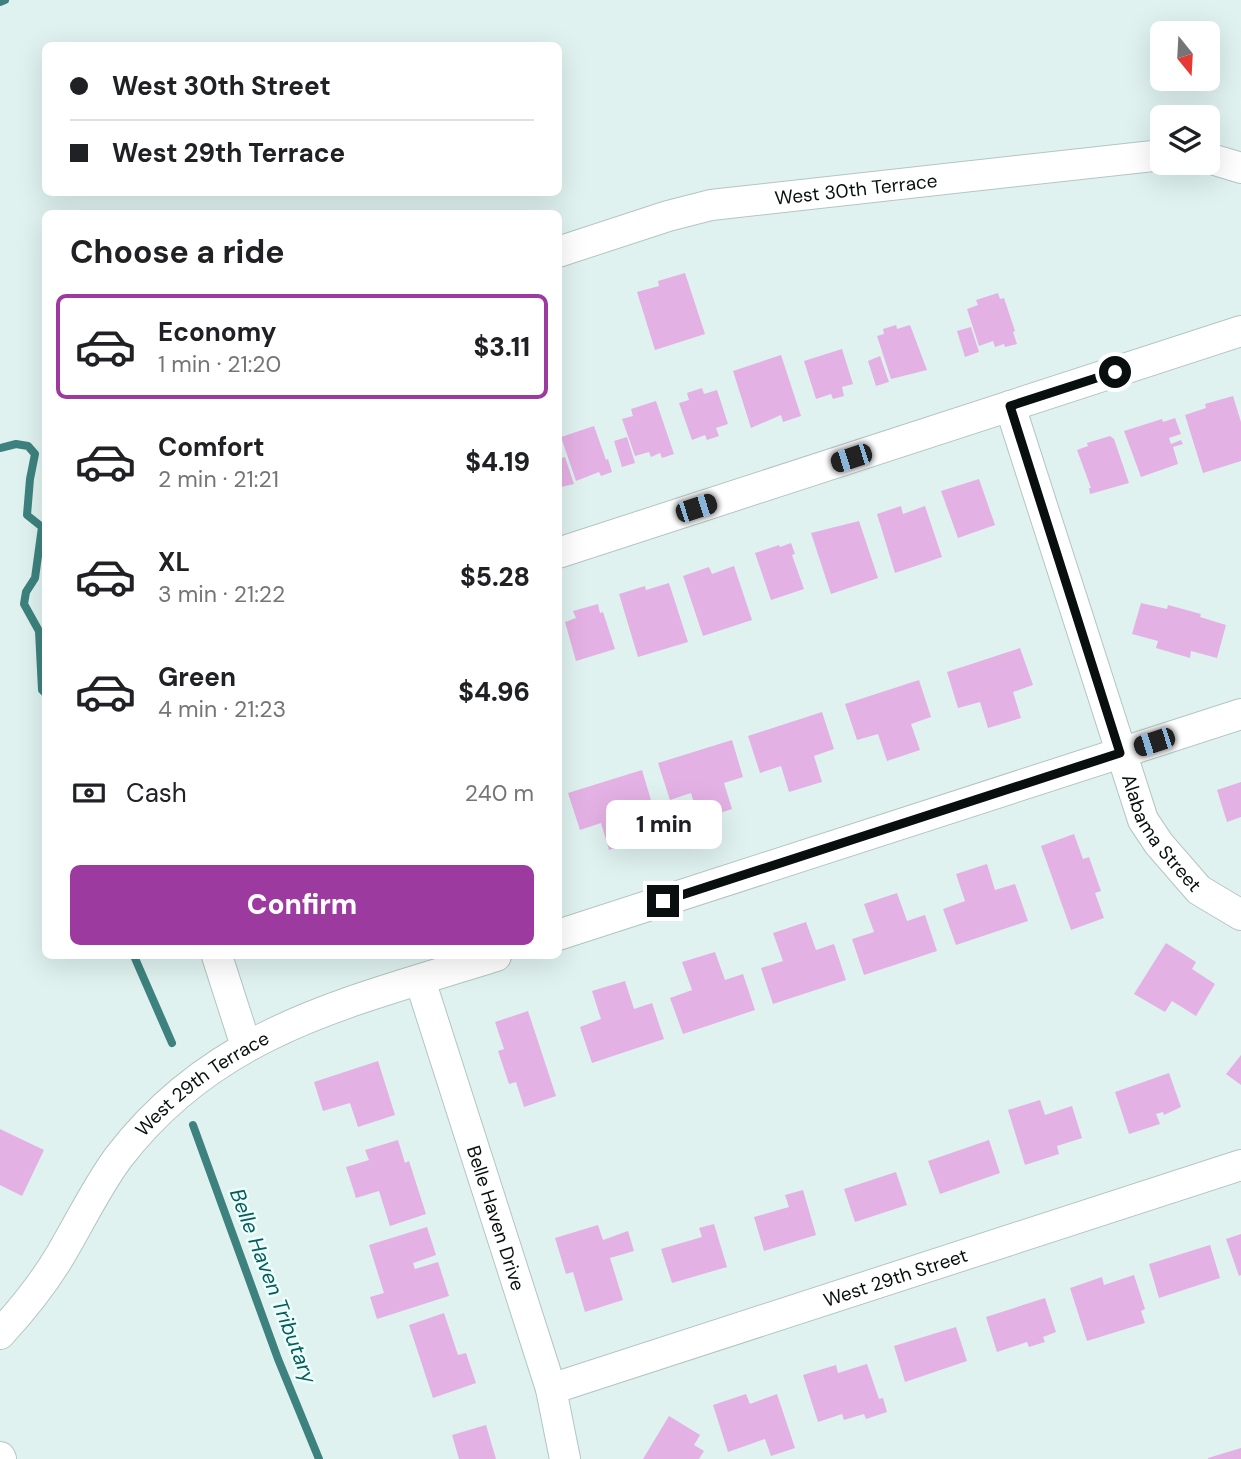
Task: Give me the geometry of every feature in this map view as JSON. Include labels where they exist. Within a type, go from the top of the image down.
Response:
[{"type":"street","name":"West 30th Terrace","points":[[562,251],[710,205],[1150,156]]},
{"type":"street","points":[[1220,162],[1241,168]]},
{"type":"street","points":[[562,552],[1241,331]]},
{"type":"street","name":"Alabama Street","points":[[1010,406],[1143,820],[1159,844],[1199,890],[1241,915]]},
{"type":"street","points":[[562,934],[1241,714]]},
{"type":"street","points":[[218,959],[246,1046]]},
{"type":"street","name":"West 29th Terrace","points":[[0,1334],[46,1279],[117,1160],[142,1128],[188,1087],[246,1046],[304,1018],[486,959]]},
{"type":"street","name":"Belle Haven Drive","points":[[420,980],[551,1389],[565,1459]]},
{"type":"street","name":"West 29th Street","points":[[551,1389],[1241,1166]]},
{"type":"building","points":[[685,273],[705,334],[655,350],[637,292],[659,286],[658,281]]},
{"type":"building","points":[[998,293],[1000,299],[1004,298],[1017,344],[995,347],[993,341],[979,346],[967,309],[978,305],[976,300]]},
{"type":"building","points":[[896,325],[897,329],[910,325],[927,370],[891,379],[877,336],[884,334],[883,329]]},
{"type":"building","points":[[971,327],[979,352],[965,357],[957,331]]},
{"type":"building","points":[[842,349],[853,384],[842,387],[844,396],[833,399],[831,394],[816,399],[804,361]]},
{"type":"building","points":[[781,355],[801,416],[783,422],[781,415],[751,428],[733,371]]},
{"type":"building","points":[[880,356],[889,382],[876,386],[868,361]]},
{"type":"building","points":[[702,388],[704,394],[717,390],[728,424],[716,428],[719,436],[707,440],[705,435],[692,440],[679,403],[689,400],[687,393]]},
{"type":"building","points":[[1233,396],[1241,422],[1241,461],[1203,473],[1185,415],[1206,408],[1205,404]]},
{"type":"building","points":[[656,401],[674,454],[662,458],[660,453],[651,457],[649,452],[635,456],[622,419],[633,416],[631,409]]},
{"type":"building","points":[[1175,418],[1181,434],[1169,438],[1171,444],[1181,440],[1183,444],[1173,447],[1178,464],[1141,477],[1124,431],[1162,419],[1163,422]]},
{"type":"building","points":[[594,426],[612,472],[601,476],[599,472],[576,481],[562,437]]},
{"type":"building","points":[[1110,436],[1114,439],[1129,483],[1090,494],[1091,488],[1077,450],[1088,446],[1087,443]]},
{"type":"building","points":[[627,437],[635,463],[622,467],[614,441]]},
{"type":"building","points":[[565,457],[574,484],[562,487],[562,458]]},
{"type":"building","points":[[979,479],[995,525],[958,538],[941,491]]},
{"type":"building","points":[[901,506],[903,514],[925,506],[942,557],[895,573],[877,514]]},
{"type":"building","points":[[859,521],[878,578],[831,594],[811,533]]},
{"type":"building","points":[[791,543],[795,554],[792,555],[804,589],[771,600],[755,553]]},
{"type":"building","points":[[734,566],[752,620],[703,636],[683,576],[709,567],[712,574]]},
{"type":"building","points":[[669,583],[688,642],[638,657],[619,594],[645,586],[646,590]]},
{"type":"building","points":[[1141,603],[1167,609],[1168,605],[1201,614],[1200,617],[1226,625],[1217,658],[1191,651],[1190,658],[1156,648],[1158,641],[1132,634]]},
{"type":"building","points":[[598,604],[615,649],[576,661],[565,622],[576,618],[573,611]]},
{"type":"building","points":[[1020,648],[1033,685],[1013,692],[1021,718],[988,728],[980,702],[958,708],[947,672]]},
{"type":"building","points":[[919,680],[931,717],[911,724],[920,750],[887,761],[878,734],[857,740],[845,704]]},
{"type":"building","points":[[822,712],[834,749],[814,756],[822,782],[789,792],[781,766],[760,773],[748,736]]},
{"type":"building","points":[[732,740],[743,777],[724,783],[732,809],[699,820],[691,793],[670,800],[658,763]]},
{"type":"building","points":[[642,770],[653,807],[634,813],[642,839],[609,850],[601,823],[580,830],[568,793]]},
{"type":"building","points":[[1241,782],[1241,817],[1227,822],[1217,790]]},
{"type":"building","points":[[1074,834],[1083,859],[1089,857],[1101,891],[1095,893],[1104,918],[1071,930],[1041,846]]},
{"type":"building","points":[[987,864],[995,890],[1015,884],[1028,921],[956,945],[943,909],[965,901],[956,874]]},
{"type":"building","points":[[897,893],[907,921],[925,915],[937,951],[864,975],[852,939],[874,932],[864,904]]},
{"type":"building","points":[[806,922],[816,950],[834,944],[846,980],[773,1004],[761,968],[783,961],[773,933]]},
{"type":"building","points":[[1166,943],[1196,962],[1192,969],[1215,984],[1196,1016],[1172,1001],[1165,1012],[1134,994]]},
{"type":"building","points":[[715,952],[725,980],[743,974],[755,1010],[683,1034],[670,998],[692,990],[682,962]]},
{"type":"building","points":[[625,981],[634,1009],[652,1003],[664,1039],[592,1063],[580,1027],[601,1019],[592,991]]},
{"type":"building","points":[[528,1011],[556,1096],[524,1107],[516,1082],[509,1084],[498,1051],[504,1049],[495,1022]]},
{"type":"building","points":[[1241,1055],[1241,1085],[1226,1074]]},
{"type":"building","points":[[378,1061],[395,1115],[358,1127],[350,1103],[323,1111],[314,1082]]},
{"type":"building","points":[[1169,1073],[1181,1107],[1164,1115],[1163,1112],[1156,1114],[1160,1124],[1129,1134],[1115,1092]]},
{"type":"building","points":[[1040,1100],[1045,1115],[1072,1106],[1082,1138],[1057,1146],[1059,1154],[1025,1165],[1008,1110]]},
{"type":"building","points":[[0,1129],[44,1150],[22,1196],[0,1185]]},
{"type":"building","points":[[398,1140],[405,1163],[409,1161],[426,1214],[390,1226],[379,1191],[356,1198],[346,1167],[369,1160],[365,1150]]},
{"type":"building","points":[[989,1140],[1000,1173],[940,1194],[928,1161]]},
{"type":"building","points":[[896,1172],[907,1205],[855,1222],[844,1189]]},
{"type":"building","points":[[803,1190],[816,1235],[764,1251],[754,1217],[789,1207],[785,1195]]},
{"type":"building","points":[[714,1224],[727,1267],[672,1283],[661,1249],[702,1237],[699,1228]]},
{"type":"building","points":[[598,1225],[603,1240],[628,1231],[634,1251],[610,1258],[623,1300],[585,1312],[573,1272],[566,1274],[555,1238]]},
{"type":"building","points":[[427,1227],[436,1255],[413,1263],[415,1269],[438,1262],[449,1296],[377,1319],[370,1297],[384,1293],[369,1245]]},
{"type":"building","points":[[1241,1234],[1241,1275],[1239,1276],[1226,1239]]},
{"type":"building","points":[[1210,1245],[1220,1278],[1159,1298],[1149,1264]]},
{"type":"building","points":[[1134,1275],[1145,1309],[1141,1311],[1145,1323],[1087,1341],[1070,1288],[1102,1277],[1104,1285]]},
{"type":"building","points":[[1045,1298],[1056,1332],[1043,1337],[1045,1342],[1029,1347],[1027,1342],[997,1352],[986,1317]]},
{"type":"building","points":[[444,1313],[458,1355],[466,1353],[476,1383],[433,1398],[409,1325]]},
{"type":"building","points":[[956,1327],[967,1361],[905,1382],[894,1346]]},
{"type":"building","points":[[867,1364],[879,1399],[883,1398],[887,1412],[866,1419],[864,1414],[844,1420],[842,1414],[818,1422],[803,1375],[836,1365],[838,1373]]},
{"type":"building","points":[[746,1394],[750,1404],[777,1394],[795,1448],[771,1456],[765,1439],[728,1452],[713,1405]]},
{"type":"building","points":[[669,1416],[700,1435],[694,1445],[704,1451],[699,1459],[643,1459]]},
{"type":"building","points":[[486,1425],[496,1459],[459,1459],[452,1435]]},
{"type":"building","points":[[1241,1448],[1241,1459],[1208,1459],[1208,1458]]},
{"type":"waterway","points":[[0,2],[5,0]]},
{"type":"waterway","name":"Belle Haven Tributary","points":[[0,448],[16,444],[28,446],[35,454],[27,515],[42,527]]},
{"type":"waterway","name":"Belle Haven Tributary","points":[[42,527],[35,578],[26,592],[24,604],[39,631],[42,690]]},
{"type":"waterway","name":"Belle Haven Tributary","points":[[135,959],[172,1043]]},
{"type":"waterway","name":"Belle Haven Tributary","points":[[193,1125],[278,1359],[319,1459]]},
{"type":"route","points":[[663,901],[1120,753],[1010,406],[1115,372]]}]
